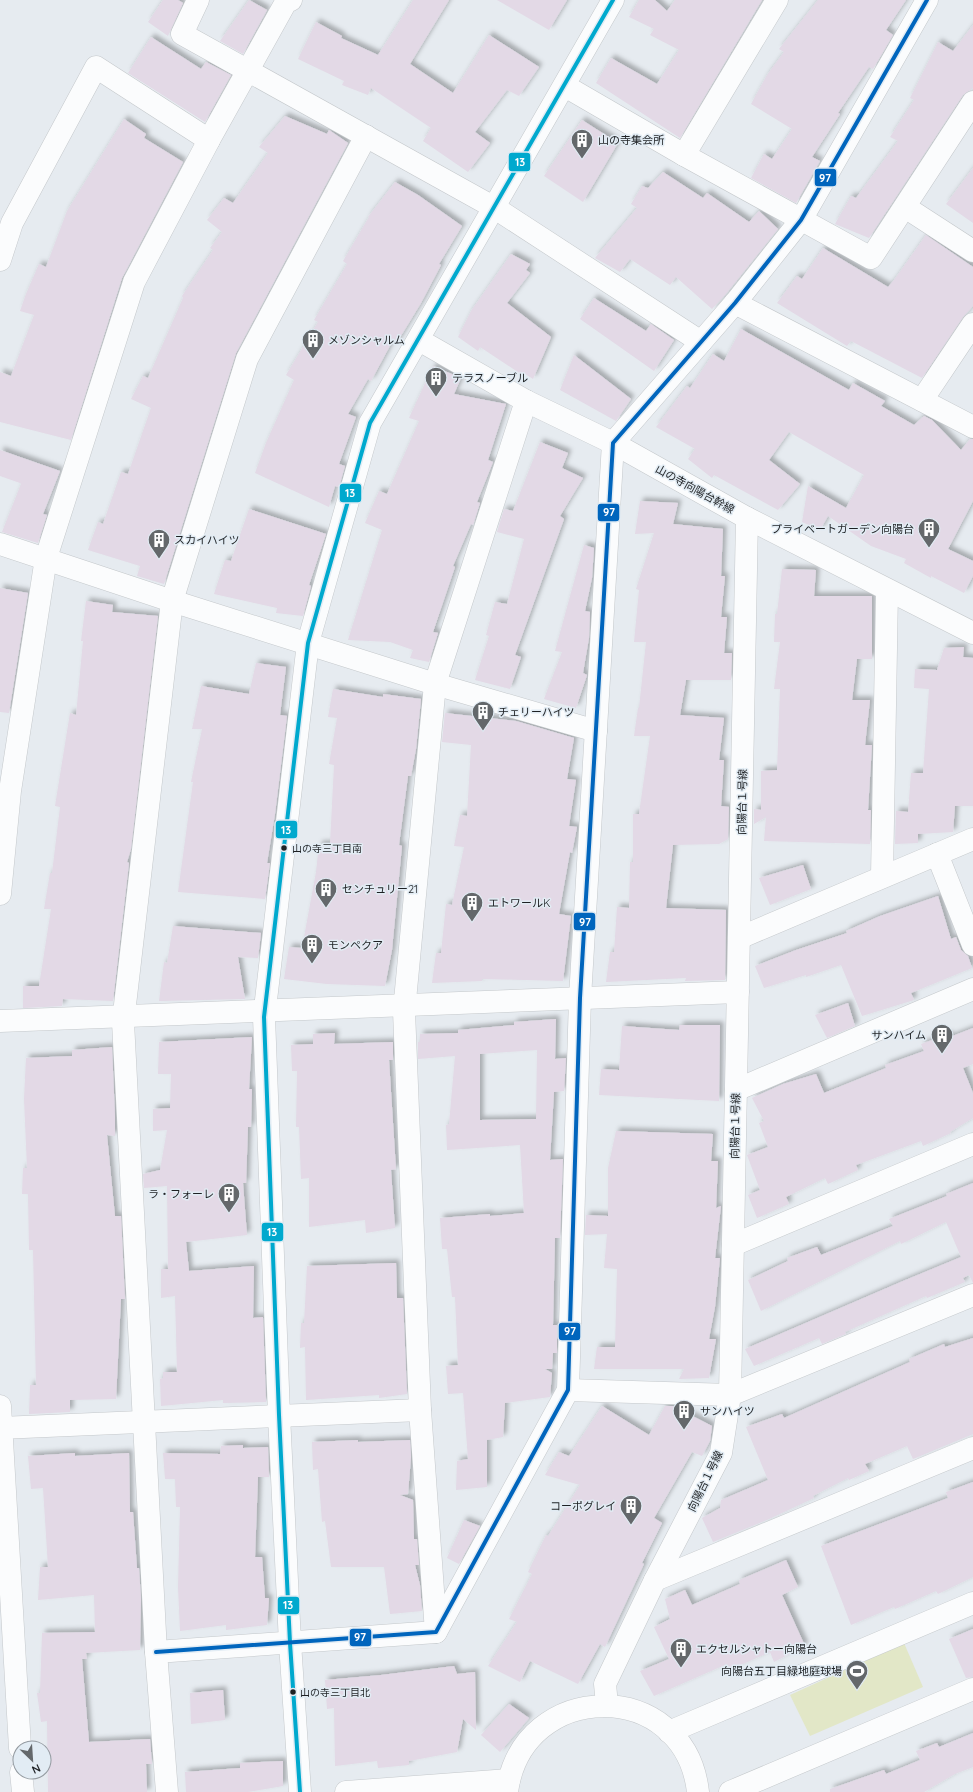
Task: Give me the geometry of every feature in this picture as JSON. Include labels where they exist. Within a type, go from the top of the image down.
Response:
[{"type":"street","points":[[198,0],[182,34],[495,208],[701,342]]},
{"type":"street","points":[[0,894],[10,791],[46,558],[134,282],[209,140],[286,2],[291,0]]},
{"type":"street","points":[[300,1792],[290,1643],[279,1416],[264,1010],[308,643],[370,423],[495,208],[613,0]]},
{"type":"street","points":[[684,155],[777,0]]},
{"type":"street","points":[[436,1632],[568,1390],[580,998],[613,443],[735,303],[801,220],[927,0]]},
{"type":"street","points":[[0,260],[12,224],[96,67],[209,140]]},
{"type":"street","points":[[565,86],[684,155],[871,258],[973,102]]},
{"type":"street","points":[[167,1792],[156,1652],[123,1016],[172,601],[247,359],[366,136]]},
{"type":"street","points":[[905,207],[973,252]]},
{"type":"street","points":[[735,303],[973,427]]},
{"type":"street","points":[[922,400],[973,324]]},
{"type":"street","name":"山の寺向陽台幹線","points":[[419,340],[526,401],[613,443],[747,518],[973,634]]},
{"type":"street","points":[[436,1632],[420,1410],[405,1005],[435,684],[526,401]]},
{"type":"street","name":"向陽台１号線","points":[[607,1705],[605,1684],[655,1580],[721,1453],[730,1395],[747,518]]},
{"type":"street","points":[[0,544],[172,601],[435,684],[596,731]]},
{"type":"street","points":[[882,877],[887,591]]},
{"type":"street","points":[[739,938],[973,839]]},
{"type":"street","points":[[937,854],[973,946]]},
{"type":"street","points":[[736,1090],[973,989]]},
{"type":"street","points":[[0,1021],[738,992]]},
{"type":"street","points":[[733,1245],[973,1144]]},
{"type":"street","points":[[568,1390],[730,1395],[973,1294]]},
{"type":"street","points":[[0,1406],[0,1428],[20,1740]]},
{"type":"street","points":[[0,1428],[420,1410]]},
{"type":"street","points":[[655,1580],[973,1448]]},
{"type":"street","points":[[669,1732],[973,1603]]},
{"type":"street","points":[[156,1652],[436,1632]]},
{"type":"street","points":[[730,1792],[973,1689]]},
{"type":"street","points":[[346,1792],[508,1786],[518,1755],[534,1734],[541,1728],[556,1717],[580,1708],[607,1705],[630,1709],[651,1718],[669,1732],[685,1752],[696,1776],[698,1792]]},
{"type":"street","points":[[22,1780],[23,1792]]},
{"type":"green space","name":"向陽台五丁目緑地庭球場","points":[[904,1643],[923,1687],[810,1736],[790,1695]]},
{"type":"building","points":[[163,0],[178,0],[183,3],[168,36],[148,22]]},
{"type":"building","points":[[249,0],[267,10],[243,54],[220,41]]},
{"type":"building","points":[[413,0],[449,0],[410,64],[453,93],[489,35],[539,67],[519,96],[507,90],[475,132],[490,143],[468,172],[423,141],[431,128],[371,88],[368,95],[342,85],[344,81],[298,59],[316,22],[342,36],[341,38],[378,55]]},
{"type":"building","points":[[497,0],[567,0],[549,30]]},
{"type":"building","points":[[639,0],[655,0],[667,11],[675,0],[762,0],[680,138],[596,83],[611,58],[657,84],[679,50],[650,35],[654,29],[629,17]]},
{"type":"building","points":[[818,0],[906,0],[886,30],[893,35],[873,69],[869,67],[838,113],[840,114],[812,157],[820,161],[796,203],[751,178],[764,154],[772,159],[792,129],[751,104],[767,75],[784,52],[779,49]]},
{"type":"building","points":[[973,25],[973,88],[963,95],[869,238],[835,224],[851,196],[856,198],[898,141],[890,137],[914,100],[910,98],[938,42],[953,51]]},
{"type":"building","points":[[151,37],[201,69],[206,62],[231,75],[205,122],[128,73]]},
{"type":"building","points":[[285,116],[327,134],[329,130],[348,143],[236,353],[164,584],[137,576],[140,566],[88,550],[98,522],[103,524],[121,472],[128,474],[151,408],[131,399],[143,376],[148,378],[183,298],[182,296],[213,250],[210,248],[222,232],[207,220],[224,198],[233,203],[268,153],[259,147]]},
{"type":"building","points":[[124,119],[146,134],[144,138],[183,162],[122,278],[71,440],[0,422],[0,372],[11,376],[34,315],[20,311],[26,294],[39,264],[46,267],[67,211]]},
{"type":"building","name":"山の寺集会所","points":[[582,120],[618,143],[583,202],[544,176]]},
{"type":"building","points":[[973,168],[973,223],[946,204]]},
{"type":"building","points":[[663,172],[703,198],[707,193],[749,222],[759,211],[778,229],[712,309],[676,277],[670,285],[630,259],[620,272],[595,258],[637,208],[631,204],[642,186],[648,188]]},
{"type":"building","points":[[395,182],[418,195],[462,226],[439,264],[441,265],[421,303],[396,344],[392,342],[371,381],[368,379],[348,414],[356,417],[339,464],[345,466],[339,487],[335,486],[329,507],[255,473],[266,443],[294,380],[286,375],[318,322],[314,320],[347,264],[343,261],[368,217]]},
{"type":"building","points":[[926,235],[973,267],[973,306],[963,317],[922,378],[851,341],[847,346],[777,303],[797,276],[802,279],[823,248],[888,287]]},
{"type":"building","points":[[511,254],[530,264],[526,270],[530,273],[507,303],[551,337],[533,379],[522,372],[521,374],[480,347],[478,351],[458,337],[471,311]]},
{"type":"building","points":[[594,298],[646,331],[651,324],[674,340],[654,371],[580,319]]},
{"type":"building","points":[[741,329],[849,390],[853,383],[885,401],[881,406],[914,425],[924,416],[932,420],[961,450],[970,439],[973,439],[973,501],[948,549],[973,561],[973,576],[964,593],[931,576],[931,578],[904,563],[906,559],[871,546],[828,516],[820,530],[802,522],[808,486],[846,508],[864,475],[789,432],[769,460],[800,484],[778,510],[714,475],[712,478],[688,459],[695,449],[656,427],[687,386],[690,388],[713,354],[724,361]]},
{"type":"building","points":[[574,355],[631,399],[616,421],[560,390]]},
{"type":"building","points":[[433,366],[461,378],[454,394],[506,404],[488,460],[493,462],[477,502],[480,503],[473,525],[471,524],[453,566],[455,567],[433,632],[438,633],[429,662],[410,658],[413,650],[390,642],[348,640],[382,530],[365,523],[379,491],[387,494],[419,421],[409,418]]},
{"type":"building","points":[[540,442],[568,453],[562,468],[583,478],[560,516],[564,519],[515,655],[521,657],[510,689],[475,680],[489,636],[486,635],[495,602],[507,604],[524,539],[497,532],[504,509],[513,511]]},
{"type":"building","points":[[0,450],[60,471],[43,514],[47,515],[38,543],[2,532],[21,484],[0,476]]},
{"type":"building","points":[[640,501],[678,503],[673,524],[723,529],[721,576],[725,576],[721,617],[727,617],[724,653],[732,653],[731,680],[686,680],[680,715],[724,718],[719,760],[724,760],[721,806],[729,807],[728,839],[719,844],[673,845],[666,908],[726,910],[725,980],[685,981],[686,978],[606,982],[610,952],[614,952],[617,907],[629,908],[630,862],[633,862],[633,814],[639,814],[650,736],[634,736],[639,708],[646,642],[634,642],[639,590],[636,589],[654,533],[635,534]]},
{"type":"building","points":[[249,509],[326,534],[309,585],[311,586],[303,616],[276,613],[277,608],[214,594],[225,560],[231,561]]},
{"type":"building","points":[[584,545],[594,548],[592,578],[585,611],[590,612],[589,638],[583,673],[587,675],[576,708],[544,699],[562,652],[555,651]]},
{"type":"building","points":[[782,569],[816,570],[814,596],[872,596],[872,659],[857,659],[852,700],[870,700],[865,745],[872,745],[868,810],[871,810],[870,844],[764,841],[766,817],[754,824],[754,809],[761,810],[761,771],[777,770],[780,689],[774,689],[780,642],[774,642],[775,614],[777,614]]},
{"type":"building","points":[[0,588],[28,593],[9,713],[0,712]]},
{"type":"building","points":[[86,601],[113,605],[112,612],[158,616],[131,849],[127,862],[129,863],[113,1001],[63,999],[62,1006],[23,1008],[23,986],[39,986],[51,909],[44,909],[50,873],[52,873],[60,807],[55,806],[70,713],[76,715],[83,641],[81,641]]},
{"type":"building","points":[[964,647],[963,657],[973,658],[973,806],[955,806],[953,832],[918,834],[918,843],[895,844],[896,811],[908,812],[911,773],[923,773],[929,689],[914,688],[915,669],[937,670],[944,648]]},
{"type":"building","points":[[256,663],[286,667],[280,715],[287,716],[275,814],[267,863],[270,863],[265,899],[178,892],[193,782],[191,782],[202,729],[192,729],[201,686],[249,694]]},
{"type":"building","points":[[333,689],[383,697],[383,694],[421,699],[416,749],[411,776],[408,776],[399,845],[402,846],[392,950],[385,986],[327,984],[284,979],[289,947],[302,948],[316,872],[319,844],[330,844],[334,765],[329,764],[337,718],[328,717]]},
{"type":"building","points":[[445,713],[516,721],[574,738],[567,779],[576,780],[569,826],[577,827],[572,853],[570,852],[559,914],[571,916],[563,981],[482,979],[482,981],[432,983],[436,953],[441,953],[446,904],[452,905],[464,847],[454,846],[460,815],[467,816],[471,745],[442,742]]},
{"type":"building","points":[[803,865],[811,889],[770,905],[759,878]]},
{"type":"building","points":[[938,896],[951,939],[956,937],[961,950],[968,956],[972,968],[911,993],[914,1000],[862,1016],[841,965],[806,977],[806,975],[764,988],[755,966],[796,950],[847,933],[846,931],[880,916]]},
{"type":"building","points":[[173,926],[261,933],[258,958],[238,957],[245,999],[159,1001],[164,962],[167,963]]},
{"type":"building","points":[[848,1003],[855,1026],[827,1038],[815,1015]]},
{"type":"building","points":[[556,1019],[555,1059],[566,1058],[564,1091],[554,1092],[550,1160],[563,1159],[560,1238],[555,1238],[553,1325],[557,1325],[557,1353],[553,1353],[552,1369],[545,1369],[552,1373],[550,1397],[505,1403],[503,1437],[487,1440],[487,1487],[456,1490],[457,1461],[468,1459],[463,1393],[448,1394],[446,1366],[458,1365],[455,1297],[452,1297],[447,1249],[442,1249],[440,1218],[524,1213],[520,1145],[447,1150],[446,1125],[449,1124],[455,1056],[418,1059],[418,1042],[420,1042],[420,1034],[458,1033],[458,1030],[514,1025],[514,1022]],"holes":[[[537,1050],[536,1119],[480,1120],[480,1054]]]},
{"type":"building","points":[[680,1025],[720,1025],[719,1101],[599,1095],[601,1069],[619,1070],[622,1026],[679,1030]]},
{"type":"building","points":[[973,1028],[973,1064],[963,1068],[973,1093],[973,1118],[950,1132],[951,1133],[923,1146],[921,1141],[856,1165],[858,1170],[828,1184],[825,1178],[786,1197],[789,1204],[757,1218],[748,1195],[760,1190],[747,1155],[768,1147],[759,1123],[764,1121],[752,1098],[783,1084],[816,1074],[824,1093],[886,1068],[885,1065],[924,1051],[921,1044],[949,1034],[950,1037]]},
{"type":"building","points":[[335,1033],[334,1044],[393,1042],[393,1060],[389,1060],[396,1169],[391,1170],[395,1228],[366,1233],[365,1220],[309,1227],[309,1178],[301,1179],[299,1127],[296,1127],[297,1071],[292,1071],[291,1045],[313,1044],[313,1034]]},
{"type":"building","points":[[252,1037],[249,1089],[252,1089],[251,1127],[248,1127],[246,1183],[243,1183],[247,1235],[186,1242],[189,1271],[254,1266],[253,1318],[263,1317],[266,1402],[223,1403],[223,1400],[161,1406],[160,1379],[163,1378],[163,1372],[177,1372],[175,1296],[161,1298],[161,1269],[168,1269],[167,1186],[144,1188],[143,1174],[160,1170],[167,1130],[153,1131],[153,1109],[170,1108],[171,1074],[158,1074],[159,1042]]},
{"type":"building","points":[[112,1047],[115,1136],[107,1135],[115,1216],[121,1216],[125,1299],[121,1299],[116,1399],[70,1400],[70,1412],[29,1414],[30,1385],[36,1385],[33,1250],[29,1250],[28,1194],[22,1194],[23,1168],[27,1168],[24,1099],[26,1058],[72,1056],[72,1050]]},
{"type":"building","points":[[616,1131],[713,1134],[711,1161],[718,1161],[716,1208],[721,1206],[715,1258],[720,1258],[715,1307],[709,1339],[716,1339],[709,1378],[679,1379],[684,1369],[594,1369],[597,1347],[615,1347],[617,1269],[604,1268],[607,1234],[585,1235],[586,1215],[608,1216],[608,1168]]},
{"type":"building","points":[[973,1183],[973,1283],[969,1275],[963,1278],[965,1282],[927,1298],[926,1296],[845,1332],[846,1334],[822,1344],[819,1338],[754,1366],[745,1349],[961,1257],[946,1222],[901,1244],[900,1241],[761,1311],[748,1280],[788,1261],[787,1258],[817,1247],[821,1255],[893,1226],[889,1219],[947,1196],[946,1194]]},
{"type":"building","points":[[396,1263],[397,1298],[403,1298],[407,1394],[379,1398],[379,1395],[306,1400],[305,1347],[300,1348],[301,1323],[304,1323],[307,1266]]},
{"type":"building","points":[[973,1338],[973,1434],[913,1459],[907,1446],[865,1464],[869,1471],[849,1480],[848,1478],[813,1496],[814,1498],[769,1519],[713,1542],[702,1518],[720,1508],[721,1500],[768,1480],[746,1427],[782,1414],[784,1418],[910,1362],[909,1359],[944,1344],[945,1347]]},
{"type":"building","points":[[602,1406],[649,1435],[665,1406],[673,1406],[712,1426],[710,1441],[702,1456],[692,1452],[654,1518],[662,1523],[642,1563],[644,1564],[605,1647],[600,1644],[578,1684],[530,1661],[520,1682],[488,1666],[517,1622],[509,1619],[532,1574],[528,1572],[546,1535],[548,1536],[580,1485],[545,1475],[559,1452],[569,1456]]},
{"type":"building","points":[[358,1440],[358,1442],[410,1440],[411,1457],[408,1494],[400,1495],[413,1500],[414,1539],[417,1539],[419,1565],[415,1565],[420,1585],[422,1611],[390,1614],[384,1567],[331,1567],[325,1521],[322,1522],[318,1469],[313,1470],[312,1442]]},
{"type":"building","points":[[243,1445],[243,1448],[268,1447],[269,1477],[258,1477],[255,1557],[262,1557],[265,1598],[269,1598],[267,1625],[226,1630],[226,1625],[180,1631],[178,1587],[180,1507],[176,1507],[175,1479],[165,1479],[163,1453],[220,1454],[221,1446]]},
{"type":"building","points":[[75,1453],[75,1456],[129,1453],[130,1512],[133,1512],[141,1599],[140,1650],[86,1653],[87,1659],[82,1659],[89,1742],[150,1739],[152,1764],[146,1764],[147,1792],[48,1792],[48,1780],[52,1780],[52,1740],[47,1740],[47,1721],[41,1722],[37,1693],[40,1693],[42,1633],[95,1632],[94,1595],[38,1600],[40,1567],[48,1567],[43,1488],[31,1489],[28,1456]]},
{"type":"building","points":[[973,1482],[973,1577],[938,1594],[936,1591],[895,1609],[894,1607],[851,1625],[821,1546],[948,1498],[946,1492]]},
{"type":"building","points":[[464,1520],[480,1526],[459,1564],[447,1558]]},
{"type":"building","points":[[786,1560],[798,1587],[782,1595],[805,1646],[774,1662],[770,1652],[729,1670],[727,1664],[654,1696],[640,1671],[669,1659],[654,1627],[670,1619],[665,1599],[685,1590],[692,1605],[740,1584],[739,1580]]},
{"type":"building","points":[[973,1629],[973,1677],[966,1678],[949,1639]]},
{"type":"building","points":[[454,1666],[457,1674],[475,1672],[476,1730],[463,1719],[457,1752],[409,1761],[409,1765],[378,1768],[377,1761],[335,1766],[334,1708],[327,1709],[325,1680]]},
{"type":"building","points":[[223,1690],[225,1720],[191,1724],[190,1693]]},
{"type":"building","points":[[509,1704],[529,1718],[500,1752],[481,1735]]},
{"type":"building","points":[[973,1733],[973,1767],[955,1774],[924,1792],[830,1792],[830,1789],[884,1770],[886,1774],[920,1760],[916,1751],[937,1743],[939,1747]]},
{"type":"building","points":[[283,1761],[283,1786],[248,1792],[186,1792],[185,1772],[240,1768],[240,1763]]},
{"type":"transit line","name":"13","points":[[300,1792],[290,1643],[279,1415],[264,1017],[308,643],[370,423],[613,0]]},
{"type":"transit line","name":"97","points":[[156,1652],[436,1632],[568,1390],[580,998],[613,443],[735,303],[801,220],[927,0]]},
{"type":"place","name":"山の寺集会所","points":[[582,160]]},
{"type":"place","name":"メゾンシャルム","points":[[313,360]]},
{"type":"place","name":"テラスノーブル","points":[[436,398]]},
{"type":"place","name":"プライベートガーデン向陽台","points":[[929,548]]},
{"type":"place","name":"スカイハイツ","points":[[159,560]]},
{"type":"place","name":"チェリーハイツ","points":[[483,732]]},
{"type":"place","name":"山の寺三丁目南","points":[[284,848]]},
{"type":"place","name":"センチュリー21","points":[[326,908]]},
{"type":"place","name":"エトワールK","points":[[472,922]]},
{"type":"place","name":"モンペクア","points":[[312,964]]},
{"type":"place","name":"サンハイム","points":[[942,1054]]},
{"type":"place","name":"ラ・フォーレ","points":[[229,1214]]},
{"type":"place","name":"サンハイツ","points":[[684,1430]]},
{"type":"place","name":"コーポグレイ","points":[[631,1526]]},
{"type":"place","name":"エクセルシャトー向陽台","points":[[681,1668]]},
{"type":"place","name":"向陽台五丁目緑地庭球場","points":[[857,1690]]},
{"type":"place","name":"山の寺三丁目北","points":[[293,1692]]}]
